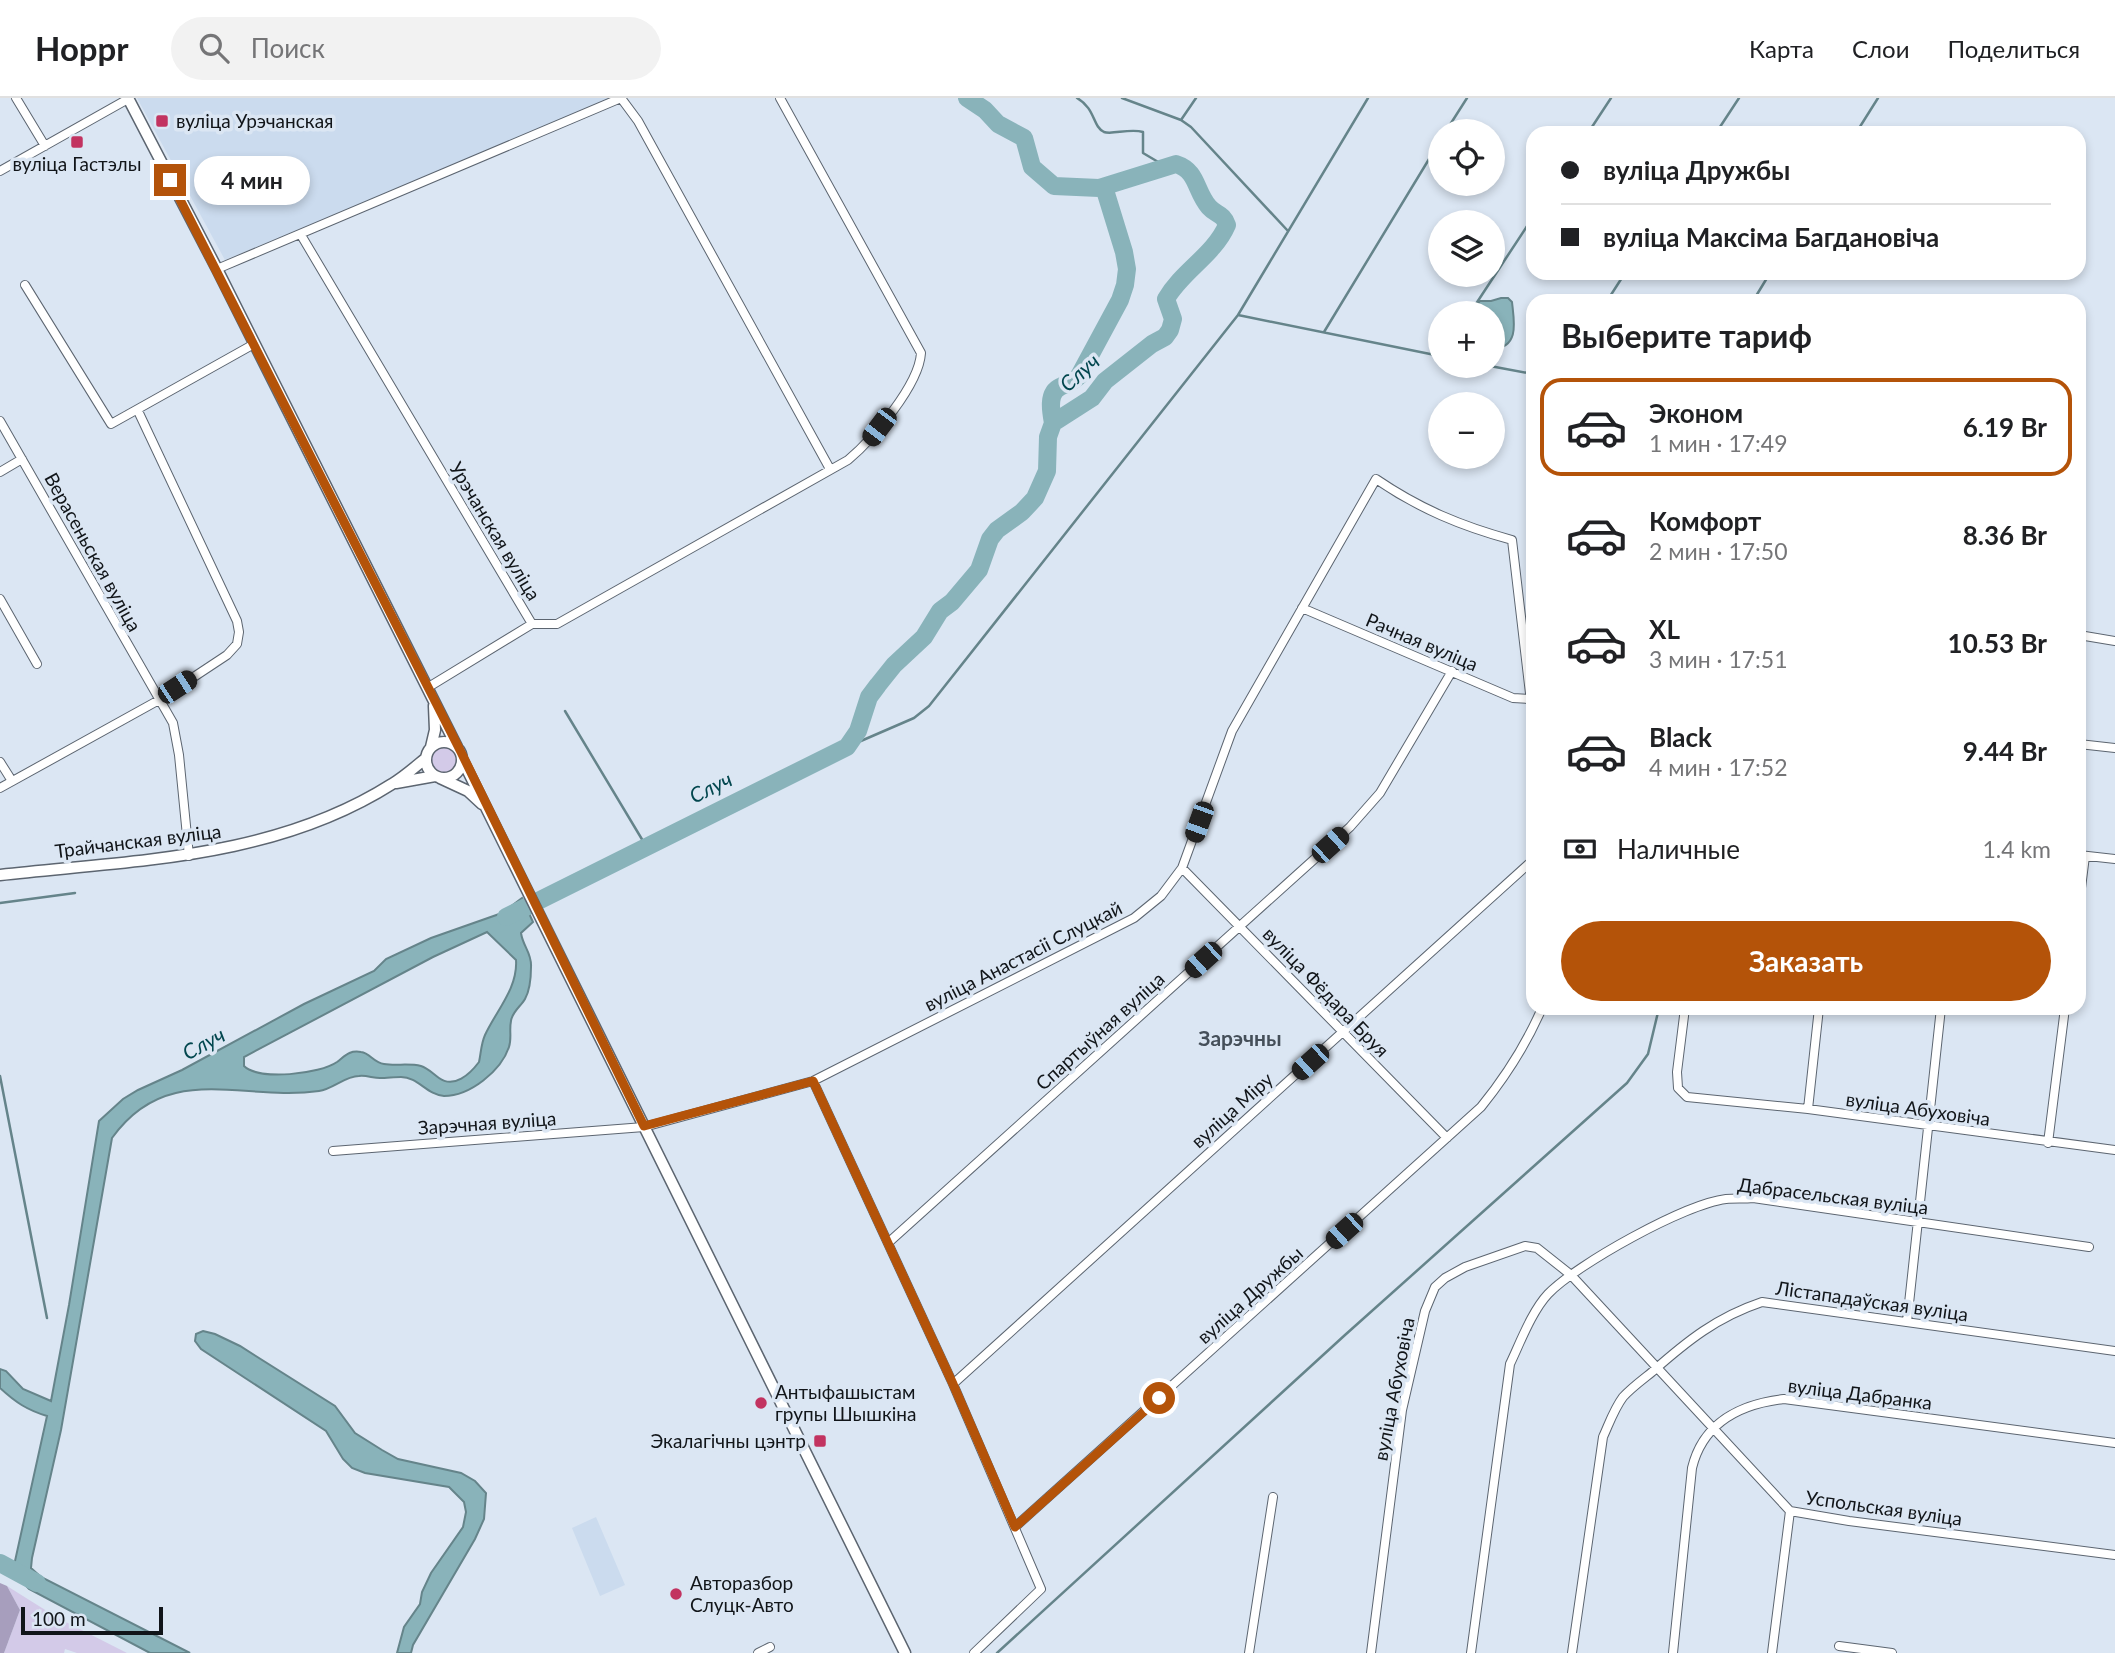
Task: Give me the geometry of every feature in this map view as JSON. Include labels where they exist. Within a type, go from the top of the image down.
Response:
[{"type":"main road","points":[[128,98],[489,810],[905,1653]]},
{"type":"main road","points":[[433,700],[435,730],[428,753],[429,770],[437,777],[468,792],[489,810]]},
{"type":"main road","points":[[428,753],[444,742],[457,747]]},
{"type":"main road","name":"Трайчанская вуліца","points":[[394,784],[428,753]]},
{"type":"main road","points":[[437,777],[448,778],[456,774],[462,759]]},
{"type":"main road","name":"Трайчанская вуліца","points":[[0,876],[189,856],[273,836],[323,818],[394,784],[437,777]]},
{"type":"street","points":[[16,98],[45,146]]},
{"type":"street","points":[[0,171],[128,98]]},
{"type":"street","points":[[217,269],[621,98],[638,121],[830,469]]},
{"type":"street","name":"Урэчанская вуліца","points":[[301,235],[532,624],[556,624],[848,460],[865,446],[907,391],[917,373],[922,353],[780,98]]},
{"type":"street","points":[[25,285],[111,424],[254,344]]},
{"type":"street","points":[[0,788],[159,700],[227,655],[237,644],[237,621],[138,411]]},
{"type":"street","name":"Верасеньская вуліца","points":[[0,421],[167,712],[175,736],[189,856]]},
{"type":"street","points":[[0,472],[22,458]]},
{"type":"street","name":"вуліца Анастасіі Слуцкай","points":[[644,1126],[813,1081],[1134,918],[1161,896],[1182,868],[1232,731],[1376,479],[1398,495],[1440,517],[1512,540],[1526,664]]},
{"type":"street","points":[[0,599],[37,664]]},
{"type":"street","name":"Рачная вуліца","points":[[1302,608],[1513,698],[1526,699]]},
{"type":"street","points":[[427,688],[532,624]]},
{"type":"street","points":[[2086,636],[2115,641]]},
{"type":"street","name":"Спартыўная вуліца","points":[[888,1243],[1350,827],[1380,793],[1452,671]]},
{"type":"street","points":[[2086,745],[2115,748]]},
{"type":"street","points":[[0,762],[12,781]]},
{"type":"street","points":[[2086,855],[2115,859]]},
{"type":"street","name":"вуліца Міру","points":[[953,1384],[1526,866]]},
{"type":"street","name":"вуліца Фёдара Бруя","points":[[1182,868],[1447,1138]]},
{"type":"street","name":"вуліца Дружбы","points":[[1015,1527],[1481,1107],[1505,1077],[1539,1015]]},
{"type":"street","name":"вуліца Абуховіча","points":[[1684,1015],[1677,1072],[1678,1088],[1687,1097],[1808,1109],[2115,1150]]},
{"type":"street","points":[[1808,1109],[1818,1015]]},
{"type":"street","points":[[1907,1322],[1940,1015]]},
{"type":"street","points":[[2048,1143],[2064,1015]]},
{"type":"street","points":[[813,1081],[953,1384],[1041,1590],[974,1653]]},
{"type":"street","name":"Зарэчная вуліца","points":[[333,1150],[644,1126]]},
{"type":"street","name":"Дабрасельская вуліца","points":[[1471,1653],[1510,1364],[1521,1339],[1547,1296],[1570,1275],[1639,1234],[1698,1207],[1726,1199],[1753,1198],[2088,1247]]},
{"type":"street","name":"вуліца Абуховіча","points":[[1371,1653],[1402,1410],[1425,1311],[1435,1287],[1446,1278],[1465,1267],[1525,1246],[1538,1248],[1570,1275],[1790,1511]]},
{"type":"street","name":"Лістападаўская вуліца","points":[[1572,1653],[1603,1437],[1623,1397],[1702,1330],[1736,1311],[1762,1302],[2115,1351]]},
{"type":"street","name":"вуліца Дабранка","points":[[1713,1427],[1752,1405],[1784,1399],[2115,1443]]},
{"type":"street","points":[[1673,1653],[1692,1468],[1700,1444],[1713,1427]]},
{"type":"street","points":[[1249,1653],[1273,1497]]},
{"type":"street","name":"Успольская вуліца","points":[[1772,1653],[1790,1511],[2115,1555]]},
{"type":"street","points":[[1839,1646],[1892,1653]]},
{"type":"street","points":[[758,1653],[770,1647]]},
{"type":"shaded area","points":[[137,98],[615,98],[225,260]]},
{"type":"shaded area","points":[[1508,298],[1512,302],[1513,332],[1505,345],[1505,301],[1491,301]]},
{"type":"shaded area","points":[[443,747],[452,751],[456,760],[452,769],[443,773],[434,769],[430,760],[434,751]]},
{"type":"shaded area","points":[[522,898],[533,922],[521,933],[531,962],[530,983],[525,999],[512,1018],[510,1044],[505,1056],[492,1073],[474,1087],[444,1096],[432,1093],[407,1078],[362,1076],[349,1078],[319,1091],[290,1093],[208,1089],[182,1092],[157,1099],[134,1114],[112,1138],[61,1430],[31,1568],[41,1577],[190,1653],[150,1653],[29,1589],[16,1575],[15,1561],[47,1416],[22,1405],[0,1388],[0,1369],[6,1371],[23,1389],[51,1401],[99,1121],[123,1099],[138,1090],[374,971],[386,959],[431,938],[502,913]],"holes":[[[487,932],[516,960],[514,980],[485,1035],[479,1062],[456,1081],[445,1081],[421,1066],[389,1065],[357,1052],[317,1070],[290,1074],[262,1073],[244,1066],[244,1057],[433,957]]]},
{"type":"shaded area","points":[[203,1331],[240,1346],[335,1406],[355,1433],[382,1450],[398,1459],[461,1473],[475,1481],[486,1493],[484,1519],[475,1539],[413,1645],[411,1653],[397,1653],[404,1627],[420,1604],[422,1592],[431,1573],[463,1527],[466,1512],[464,1502],[449,1487],[365,1473],[352,1468],[343,1459],[326,1431],[201,1349],[195,1341],[196,1334]]},
{"type":"shaded area","points":[[596,1517],[625,1585],[600,1596],[572,1528]]},
{"type":"shaded area","points":[[0,1583],[7,1586],[20,1610],[4,1653],[0,1653]]},
{"type":"shaded area","points":[[7,1586],[58,1618],[127,1653],[77,1653],[65,1649],[64,1653],[4,1653],[20,1610]]},
{"type":"waterway","name":"Случ","points":[[506,917],[847,747],[858,731],[869,697],[878,685],[894,665],[924,637],[940,611],[952,602],[979,570],[990,539],[997,530],[1022,512],[1035,498],[1047,471],[1048,437],[1053,423],[1092,398],[1105,381],[1165,337],[1170,330],[1173,319],[1166,299],[1180,280],[1214,245],[1227,225],[1204,201],[1188,171],[1176,164],[1099,188],[1054,186],[1032,167],[1024,138],[998,124],[985,110],[967,98]]},
{"type":"waterway","points":[[1077,98],[1088,107],[1097,126],[1104,132],[1143,132],[1143,153],[1165,166]]},
{"type":"waterway","points":[[1122,98],[1181,120],[1191,127],[1288,231]]},
{"type":"waterway","points":[[1181,120],[1196,98]]},
{"type":"waterway","points":[[847,747],[914,718],[929,706],[1238,315],[1368,98]]},
{"type":"waterway","points":[[1454,119],[1467,98]]},
{"type":"waterway","points":[[1593,126],[1611,98]]},
{"type":"waterway","points":[[1721,126],[1739,98]]},
{"type":"waterway","points":[[1860,126],[1878,98]]},
{"type":"waterway","points":[[1324,332],[1428,161]]},
{"type":"waterway","points":[[1053,423],[1053,394],[1079,376],[1120,300],[1125,285],[1127,269],[1124,252],[1104,187]]},
{"type":"waterway","points":[[1478,301],[1526,228]]},
{"type":"waterway","points":[[1612,294],[1620,280]]},
{"type":"waterway","points":[[1757,294],[1766,280]]},
{"type":"waterway","points":[[1238,315],[1428,354]]},
{"type":"waterway","points":[[1505,369],[1526,373]]},
{"type":"waterway","points":[[565,711],[646,846]]},
{"type":"waterway","points":[[0,903],[75,893]]},
{"type":"waterway","points":[[997,1653],[1345,1335],[1627,1083],[1648,1054],[1657,1015]]},
{"type":"waterway","points":[[0,1076],[47,1318]]},
{"type":"waterway","name":"Случ","points":[[0,1563],[37,1583]]},
{"type":"place","name":"вуліца Урэчанская","points":[[162,121]]},
{"type":"place","name":"вуліца Гастэлы","points":[[77,142]]},
{"type":"place","name":"Антыфашыстам групы Шышкіна","points":[[761,1403]]},
{"type":"place","name":"Экалагічны цэнтр","points":[[820,1441]]},
{"type":"place","name":"Авторазбор Слуцк-Авто","points":[[676,1594]]},
{"type":"district","name":"Зарэчны","points":[[1240,1039]]},
{"type":"route","points":[[170,180],[461,752],[462,759],[644,1126],[813,1081],[953,1384],[1015,1527],[1159,1398]]}]
